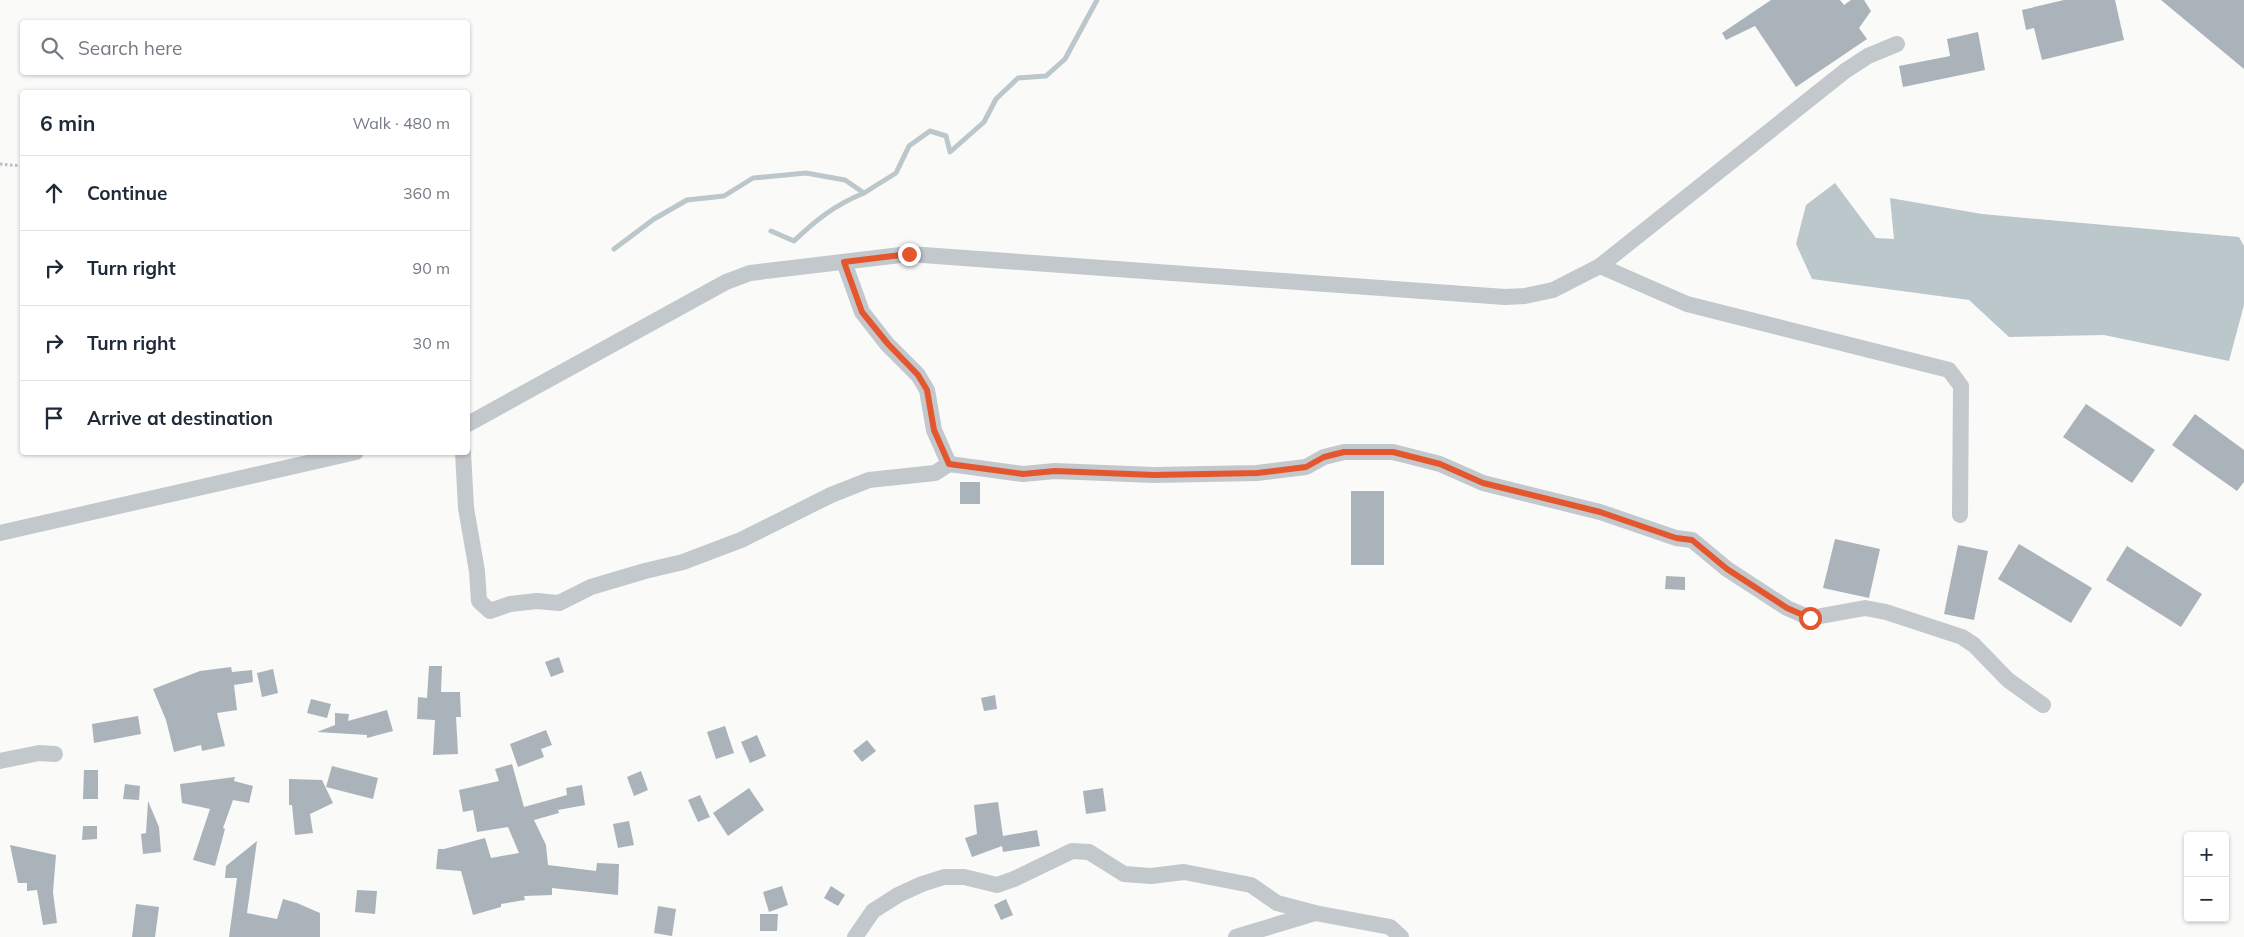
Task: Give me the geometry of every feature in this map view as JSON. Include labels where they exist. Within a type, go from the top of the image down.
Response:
[{"type":"street","points":[[470,423],[726,282],[750,273],[909,254],[1505,297],[1525,296],[1552,290],[1600,266],[1846,71],[1868,56],[1897,44]]},
{"type":"street","points":[[844,262],[862,312],[888,344],[918,375],[927,390],[934,430],[949,464]]},
{"type":"street","points":[[1600,266],[1688,304],[1949,370],[1961,386],[1960,515]]},
{"type":"street","points":[[463,455],[466,508],[477,571],[479,601],[490,611],[510,604],[537,601],[559,603],[591,587],[683,562],[741,540],[831,495],[869,480],[935,473],[949,464],[1023,474],[1055,471],[1154,475],[1257,473],[1306,467],[1324,457],[1344,452],[1393,452],[1440,464],[1483,483],[1600,512],[1676,538],[1692,540],[1727,569],[1787,608],[1810,618],[1865,608],[1886,612],[1962,636],[2008,680],[2044,705]]},
{"type":"street","points":[[0,533],[343,455]]},
{"type":"street","points":[[0,761],[39,753],[54,754]]},
{"type":"street","points":[[855,937],[874,911],[898,895],[922,884],[944,877],[964,877],[997,885],[1014,879],[1072,850],[1088,852],[1124,874],[1151,876],[1184,872],[1251,885],[1277,903],[1315,913],[1390,927],[1401,937]]},
{"type":"street","points":[[1236,937],[1315,913]]},
{"type":"path","points":[[0,164],[20,164]]},
{"type":"shaded area","points":[[1835,183],[1876,238],[1894,239],[1890,198],[1982,214],[2239,237],[2244,246],[2244,305],[2229,361],[2104,335],[2009,337],[1969,300],[1812,279],[1796,244],[1806,205]]},
{"type":"building","points":[[1771,0],[1840,0],[1844,5],[1851,0],[1864,0],[1871,11],[1859,28],[1867,39],[1796,87],[1755,26],[1726,40],[1722,33]]},
{"type":"building","points":[[2064,0],[2115,0],[2124,40],[2042,60],[2034,28],[2026,30],[2022,10]]},
{"type":"building","points":[[2161,0],[2244,0],[2244,69]]},
{"type":"building","points":[[1978,32],[1985,70],[1903,87],[1899,66],[1950,56],[1947,39]]},
{"type":"building","points":[[2086,404],[2155,450],[2132,483],[2063,437]]},
{"type":"building","points":[[2195,414],[2244,450],[2244,482],[2237,491],[2172,445]]},
{"type":"building","points":[[960,482],[980,482],[980,504],[960,504]]},
{"type":"building","points":[[1351,491],[1384,491],[1384,565],[1351,565]]},
{"type":"building","points":[[1835,539],[1880,549],[1869,598],[1823,588]]},
{"type":"building","points":[[2019,544],[2092,588],[2071,623],[1998,579]]},
{"type":"building","points":[[1958,545],[1988,551],[1974,620],[1944,614]]},
{"type":"building","points":[[2127,546],[2202,594],[2181,627],[2106,580]]},
{"type":"building","points":[[1666,576],[1685,577],[1685,590],[1665,589]]},
{"type":"building","points":[[559,657],[564,672],[551,677],[545,662]]},
{"type":"building","points":[[429,666],[442,666],[441,692],[460,692],[461,717],[456,717],[458,754],[433,755],[435,720],[417,719],[418,697],[427,698]]},
{"type":"building","points":[[231,667],[232,672],[252,670],[253,682],[234,685],[237,710],[217,713],[225,746],[202,751],[201,745],[174,752],[166,720],[153,689],[200,671]]},
{"type":"building","points":[[273,669],[278,693],[262,697],[257,673]]},
{"type":"building","points":[[995,695],[997,709],[984,711],[981,698]]},
{"type":"building","points":[[311,699],[331,704],[327,718],[307,713]]},
{"type":"building","points":[[387,710],[393,731],[367,738],[367,735],[317,732],[335,725],[335,713],[349,714],[348,721]]},
{"type":"building","points":[[138,716],[141,734],[94,743],[92,724]]},
{"type":"building","points":[[725,726],[734,753],[716,759],[707,732]]},
{"type":"building","points":[[546,730],[552,745],[541,749],[544,757],[518,767],[510,744]]},
{"type":"building","points":[[757,735],[766,756],[750,763],[741,742]]},
{"type":"building","points":[[867,740],[876,751],[862,762],[853,751]]},
{"type":"building","points":[[512,764],[524,807],[567,795],[566,788],[582,785],[585,805],[558,810],[559,813],[534,820],[546,845],[548,865],[596,871],[597,863],[619,864],[618,895],[552,888],[552,895],[524,896],[525,900],[501,904],[501,907],[473,915],[461,871],[436,869],[438,849],[485,838],[491,858],[519,853],[508,827],[477,832],[473,810],[463,812],[459,790],[499,781],[495,769]]},
{"type":"building","points":[[332,766],[378,778],[373,799],[326,787]]},
{"type":"building","points":[[84,770],[98,770],[98,799],[83,799]]},
{"type":"building","points":[[641,771],[648,790],[634,796],[627,777]]},
{"type":"building","points":[[235,777],[234,781],[253,786],[249,803],[233,800],[223,828],[225,829],[215,866],[193,860],[210,809],[182,803],[180,784]]},
{"type":"building","points":[[289,779],[322,780],[333,803],[310,814],[313,833],[295,835],[292,805],[289,805]]},
{"type":"building","points":[[125,784],[140,786],[139,800],[123,799]]},
{"type":"building","points":[[749,788],[764,810],[728,836],[713,813]]},
{"type":"building","points":[[1103,788],[1106,811],[1086,814],[1083,791]]},
{"type":"building","points":[[700,795],[710,817],[698,822],[688,800]]},
{"type":"building","points":[[148,801],[159,827],[161,852],[143,854],[141,834],[146,833]]},
{"type":"building","points":[[998,802],[1003,836],[1037,830],[1040,846],[1003,852],[1002,846],[972,857],[965,838],[977,834],[974,805]]},
{"type":"building","points":[[629,821],[634,845],[618,848],[613,824]]},
{"type":"building","points":[[83,826],[97,826],[97,839],[82,840]]},
{"type":"building","points":[[257,841],[247,913],[277,919],[283,899],[297,903],[320,913],[320,937],[229,937],[237,878],[225,878],[226,866]]},
{"type":"building","points":[[10,845],[56,855],[53,892],[57,923],[43,925],[37,890],[27,891],[27,883],[18,883]]},
{"type":"building","points":[[782,886],[788,905],[769,912],[763,892]]},
{"type":"building","points":[[831,886],[845,895],[838,906],[824,898]]},
{"type":"building","points":[[357,890],[377,891],[375,914],[355,912]]},
{"type":"building","points":[[1006,899],[1013,915],[1001,920],[994,905]]},
{"type":"building","points":[[136,904],[159,907],[155,937],[132,937]]},
{"type":"building","points":[[658,906],[676,909],[672,936],[654,933]]},
{"type":"building","points":[[760,914],[778,914],[777,931],[760,931]]},
{"type":"waterway","points":[[614,249],[654,219],[687,200],[724,196],[753,178],[806,173],[845,180],[864,193],[896,173],[909,146],[930,131],[946,136],[950,152],[984,122],[996,99],[1018,78],[1046,76],[1065,59],[1097,0]]},
{"type":"waterway","points":[[771,231],[794,241],[827,213],[844,202],[864,193]]},
{"type":"route","points":[[909,254],[844,262],[862,312],[888,344],[918,375],[927,390],[934,430],[949,464],[1023,474],[1055,471],[1154,475],[1257,473],[1306,467],[1324,457],[1344,452],[1393,452],[1440,464],[1483,483],[1600,512],[1676,538],[1692,540],[1727,569],[1787,608],[1810,618]]}]
